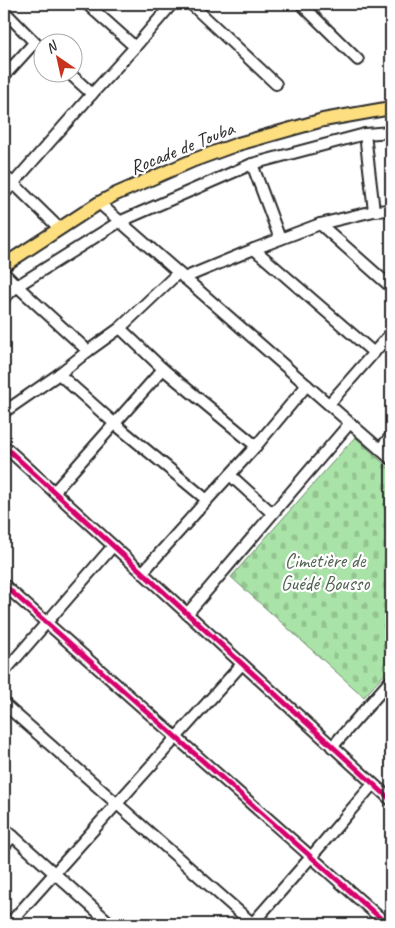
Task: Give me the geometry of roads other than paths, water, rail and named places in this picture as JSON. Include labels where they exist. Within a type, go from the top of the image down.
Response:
[{"type":"main road","name":"Rocade de Touba","points":[[4,265],[99,203],[194,160],[238,144],[323,120],[391,108]]},
{"type":"street","points":[[87,4],[136,47]]},
{"type":"street","points":[[4,194],[136,47],[172,4]]},
{"type":"street","points":[[191,4],[276,84]]},
{"type":"street","points":[[301,4],[358,60]]},
{"type":"street","points":[[4,11],[32,41]]},
{"type":"street","points":[[4,76],[32,45]]},
{"type":"street","points":[[79,82],[92,94]]},
{"type":"street","points":[[4,298],[17,286],[119,222],[252,164],[365,134],[391,132]]},
{"type":"street","points":[[365,134],[374,212]]},
{"type":"street","points":[[252,164],[280,239]]},
{"type":"street","points":[[4,176],[59,228]]},
{"type":"street","points":[[99,203],[391,459]]},
{"type":"street","points":[[4,412],[120,328],[181,275],[320,224],[374,212],[389,212]]},
{"type":"street","points":[[320,224],[391,287]]},
{"type":"street","points":[[254,249],[374,353]]},
{"type":"street","points":[[4,273],[88,351]]},
{"type":"street","points":[[120,328],[163,369],[256,446]]},
{"type":"street","points":[[328,404],[391,333]]},
{"type":"street","points":[[54,492],[163,369]]},
{"type":"street","points":[[59,374],[115,424],[207,500]]},
{"type":"street","points":[[142,573],[256,446],[306,385]]},
{"type":"street","points":[[187,614],[350,423]]},
{"type":"street","points":[[380,449],[391,436]]},
{"type":"street","points":[[4,461],[8,449],[332,747],[373,784],[390,796]]},
{"type":"street","points":[[230,475],[272,513]]},
{"type":"street","points":[[4,672],[113,546]]},
{"type":"street","points":[[4,585],[387,924]]},
{"type":"street","points":[[9,924],[242,664]]},
{"type":"street","points":[[332,747],[391,680]]},
{"type":"street","points":[[4,704],[253,924],[373,784]]},
{"type":"street","points":[[4,828],[111,924]]},
{"type":"street","points":[[4,846],[13,836]]},
{"type":"park label","name":"Cimetière de Guédé Bousso","points":[[325,572]]}]
